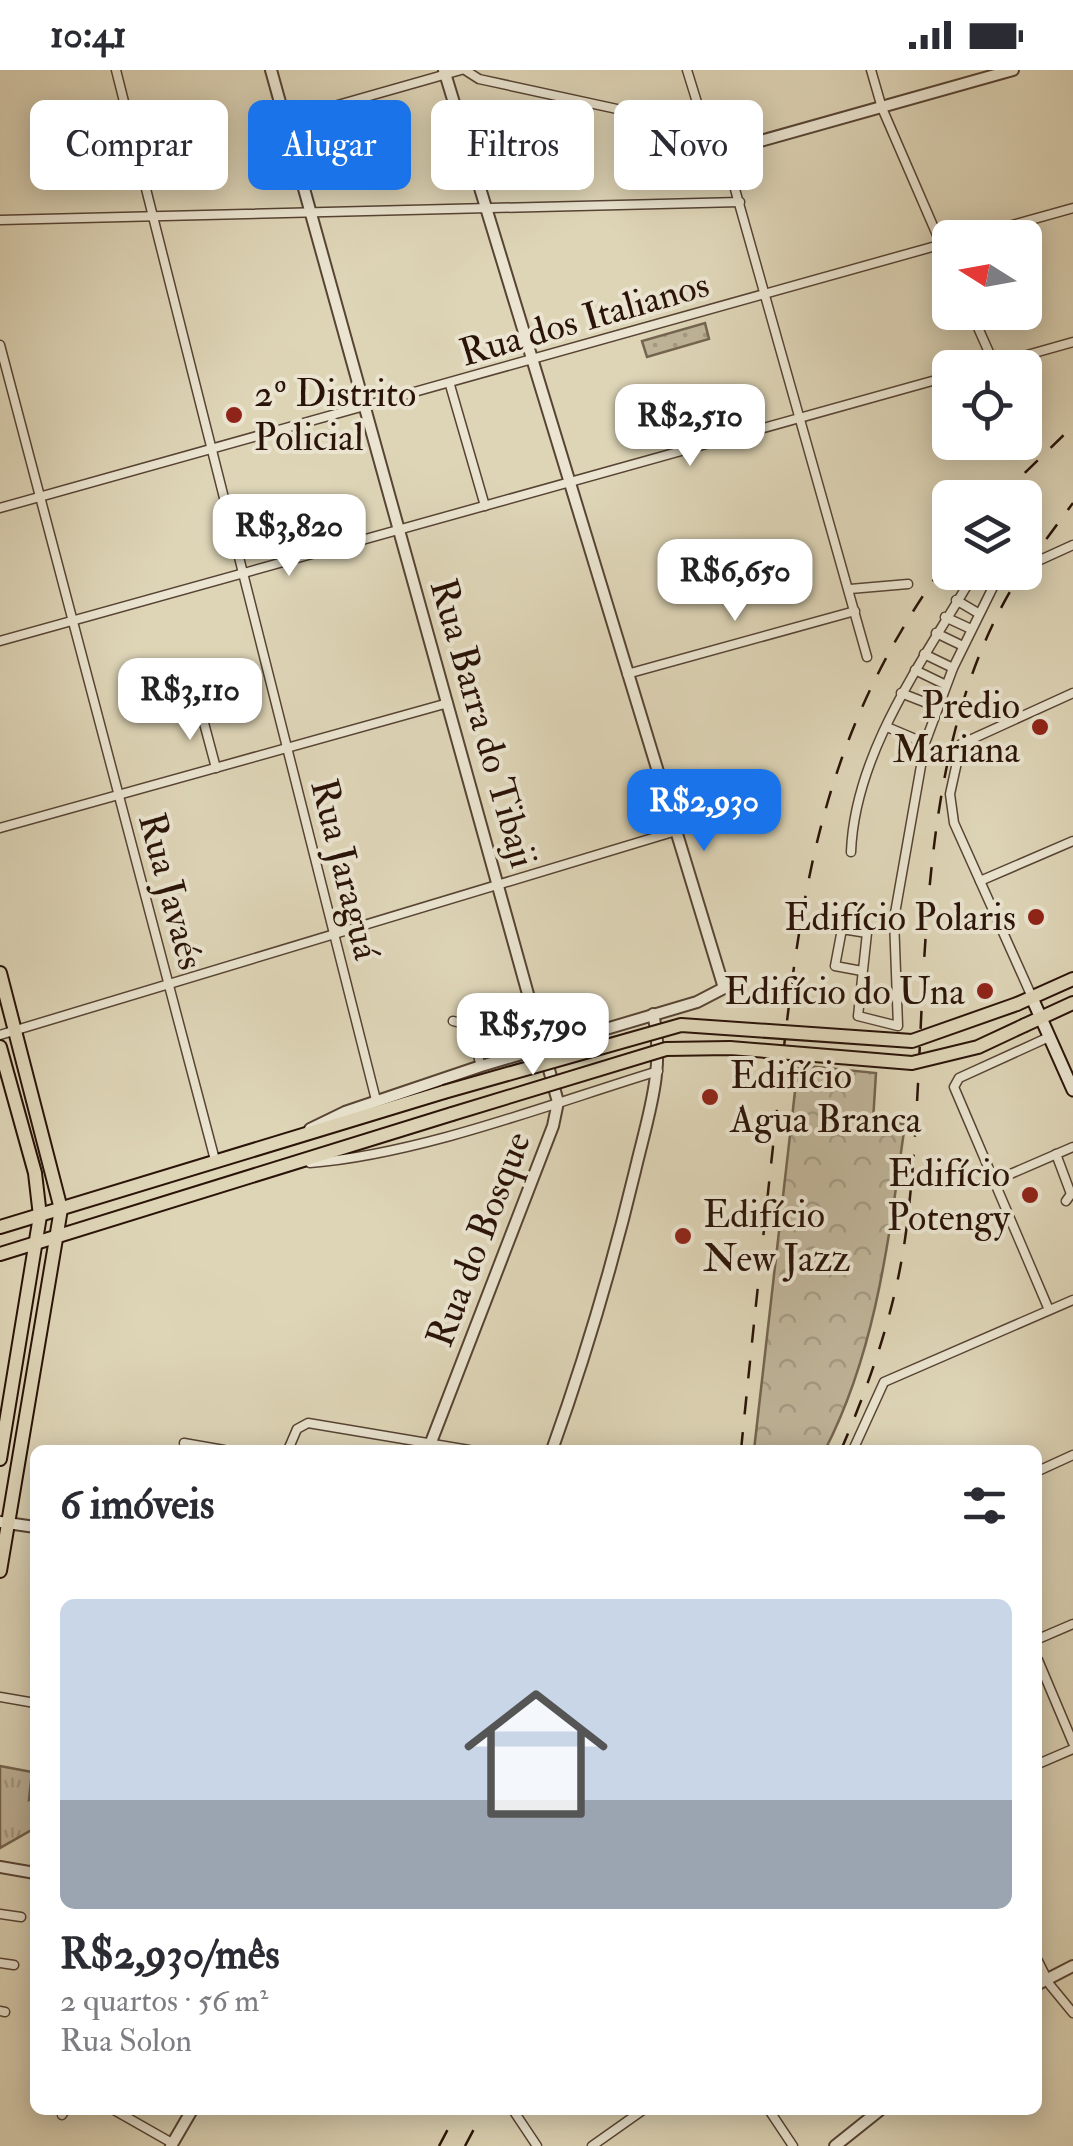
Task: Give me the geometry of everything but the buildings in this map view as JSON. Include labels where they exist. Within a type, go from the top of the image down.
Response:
[{"type":"main road","points":[[0,974],[61,1209],[4,1522],[0,1571]]},
{"type":"main road","points":[[0,1227],[444,1092],[681,1025],[912,1041],[1018,1004],[1073,979]]},
{"type":"main road","points":[[1032,998],[1073,1090]]},
{"type":"main road","points":[[0,1254],[666,1049],[730,1048],[912,1063],[978,1046],[1073,1004]]},
{"type":"main road","points":[[0,1047],[35,1173],[40,1216],[0,1459]]},
{"type":"street","name":"Rua Jaraguá","points":[[116,70],[376,1100]]},
{"type":"street","name":"Rua Barra do Tibaji","points":[[271,70],[279,100]]},
{"type":"street","points":[[352,100],[463,70],[479,79],[614,106]]},
{"type":"street","points":[[687,70],[696,100]]},
{"type":"street","points":[[871,70],[882,108],[935,220]]},
{"type":"street","points":[[763,140],[1013,70]]},
{"type":"street","points":[[306,1133],[328,1119],[376,1100],[697,1002],[721,992],[723,981],[445,72]]},
{"type":"street","name":"Rua Barra do Tibaji","points":[[304,190],[544,1046]]},
{"type":"street","points":[[737,190],[867,656]]},
{"type":"street","points":[[0,220],[485,212],[740,202]]},
{"type":"street","points":[[1030,220],[1073,208]]},
{"type":"street","name":"Rua dos Italianos","points":[[0,508],[932,248]]},
{"type":"street","points":[[1042,352],[1073,342]]},
{"type":"street","name":"Rua Javaés","points":[[0,345],[215,1160]]},
{"type":"street","points":[[0,642],[932,381]]},
{"type":"street","points":[[450,384],[485,506]]},
{"type":"street","points":[[1042,559],[1072,547]]},
{"type":"street","points":[[850,590],[908,584]]},
{"type":"street","points":[[852,852],[858,808],[887,726],[902,693],[963,590]]},
{"type":"street","points":[[983,590],[988,593]]},
{"type":"street","points":[[862,971],[835,966],[842,929],[867,932],[858,1016],[898,1026],[894,920],[925,742],[953,668],[990,590]]},
{"type":"street","points":[[956,600],[978,613]]},
{"type":"street","points":[[627,674],[855,611]]},
{"type":"street","points":[[945,617],[971,629]]},
{"type":"street","points":[[936,633],[963,646]]},
{"type":"street","points":[[924,654],[953,668]]},
{"type":"street","points":[[915,670],[946,685]]},
{"type":"street","points":[[902,693],[937,707]]},
{"type":"street","points":[[1032,998],[951,816],[954,773],[960,746],[969,738],[1073,693]]},
{"type":"street","points":[[0,828],[448,703]]},
{"type":"street","points":[[200,708],[216,768]]},
{"type":"street","points":[[887,726],[925,742]]},
{"type":"street","points":[[0,1034],[676,831]]},
{"type":"street","points":[[980,882],[1073,841]]},
{"type":"street","points":[[554,1445],[602,1308],[658,1071],[659,1046],[653,1014]]},
{"type":"street","points":[[453,1021],[469,1025],[481,1066]]},
{"type":"street","points":[[1048,1310],[956,1098],[954,1084],[958,1078],[1049,1037]]},
{"type":"street","name":"Rua do Bosque","points":[[430,1445],[538,1166],[558,1102],[544,1046]]},
{"type":"street","points":[[298,1163],[367,1154],[658,1071]]},
{"type":"street","points":[[992,1182],[1073,1147]]},
{"type":"street","points":[[1056,1154],[1071,1194],[1066,1201]]},
{"type":"street","points":[[855,1445],[884,1382],[1073,1300]]},
{"type":"street","points":[[290,1445],[303,1424],[316,1424],[419,1445]]},
{"type":"street","points":[[184,1443],[195,1445]]},
{"type":"street","points":[[1042,1469],[1073,1455]]},
{"type":"street","points":[[4,1522],[30,1526]]},
{"type":"street","points":[[1042,1637],[1073,1624]]},
{"type":"street","points":[[1042,1670],[1073,1746],[1042,1762]]},
{"type":"street","points":[[0,1697],[30,1702]]},
{"type":"street","points":[[0,1868],[30,1872]]},
{"type":"street","points":[[0,1914],[21,1918]]},
{"type":"street","points":[[0,1963],[14,1965]]},
{"type":"street","points":[[1073,1966],[1042,1982],[1073,2013]]},
{"type":"street","points":[[123,2115],[172,2144],[189,2115]]},
{"type":"street","points":[[516,2115],[537,2146]]},
{"type":"street","points":[[592,2146],[636,2115]]},
{"type":"street","points":[[772,2115],[793,2146]]},
{"type":"street","points":[[835,2146],[874,2115]]},
{"type":"green space","points":[[705,323],[709,339],[647,357],[642,341]]},
{"type":"green space","points":[[798,1065],[876,1073],[873,1121],[905,1124],[879,1291],[857,1372],[827,1445],[755,1445]]},
{"type":"green space","points":[[0,1766],[30,1772],[30,1831],[0,1848]]},
{"type":"railway","points":[[1018,480],[1073,426]]},
{"type":"railway","points":[[1042,545],[1073,503]]},
{"type":"railway","points":[[742,1445],[794,965],[821,825],[869,692],[932,584]]},
{"type":"railway","points":[[843,1445],[881,1343],[906,1232],[929,892],[940,807],[957,724],[983,645],[1012,590]]},
{"type":"railway","points":[[439,2146],[455,2115]]},
{"type":"railway","points":[[465,2146],[481,2115]]},
{"type":"place","name":"2º Distrito Policial","points":[[234,415]]},
{"type":"place","name":"Predio Mariana","points":[[1040,727]]},
{"type":"place","name":"Edifício Polaris","points":[[1036,917]]},
{"type":"place","name":"Edifício do Una","points":[[985,991]]},
{"type":"place","name":"Edifício Agua Branca","points":[[710,1097]]},
{"type":"place","name":"Edifício Potengy","points":[[1030,1195]]},
{"type":"place","name":"Edifício New Jazz","points":[[683,1236]]}]
